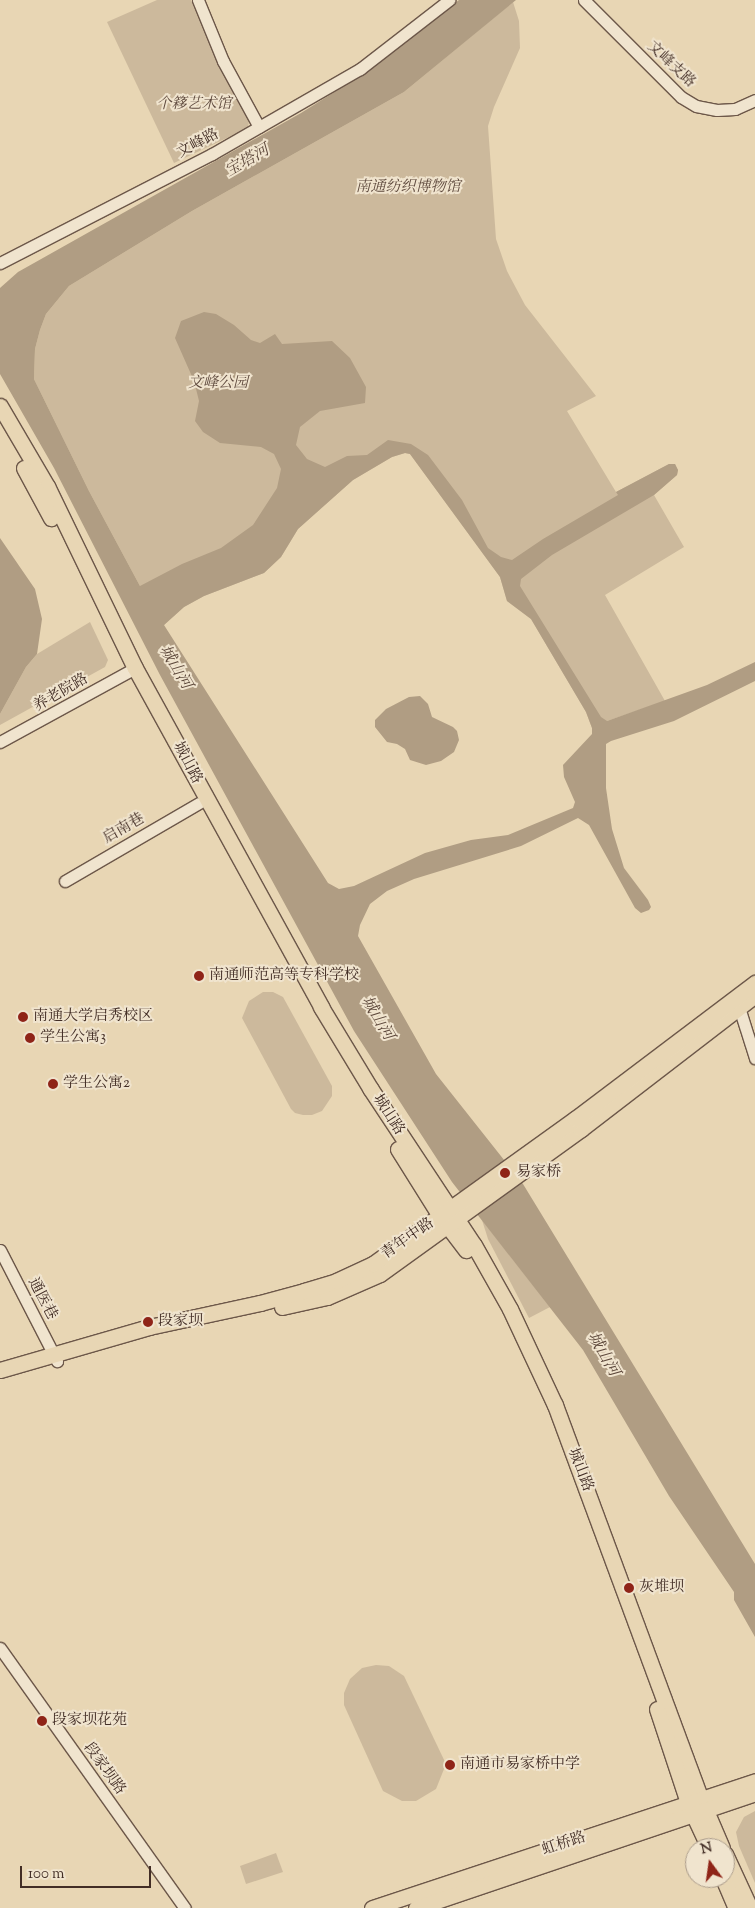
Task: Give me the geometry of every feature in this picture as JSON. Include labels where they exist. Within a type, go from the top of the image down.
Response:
[{"type":"main road","name":"城山路","points":[[0,406],[47,486],[132,670],[199,803],[362,1091],[454,1214]]},
{"type":"main road","name":"城山路","points":[[0,422],[132,670],[321,1007],[370,1088],[454,1214],[464,1247],[504,1316],[547,1406],[697,1806],[706,1838]]},
{"type":"main road","name":"青年中路","points":[[0,1378],[56,1357],[150,1327],[260,1304],[336,1281],[373,1264],[454,1214],[516,1169],[737,1003],[755,982]]},
{"type":"main road","name":"青年中路","points":[[737,1003],[755,995]]},
{"type":"main road","name":"青年中路","points":[[0,1370],[56,1357]]},
{"type":"main road","name":"虹桥路","points":[[416,1908],[697,1806],[755,1781]]},
{"type":"main road","name":"虹桥路","points":[[372,1908],[697,1806],[755,1793]]},
{"type":"main road","name":"城山路","points":[[697,1806],[716,1838]]},
{"type":"main road","points":[[735,1876],[750,1908]]},
{"type":"main road","points":[[727,1888],[736,1908]]},
{"type":"street","points":[[198,0],[223,61],[259,127]]},
{"type":"street","name":"文峰路","points":[[0,263],[212,154],[360,69],[449,0]]},
{"type":"street","name":"文峰支路","points":[[584,0],[681,97],[696,106],[718,110],[735,109],[755,100]]},
{"type":"street","name":"养老院路","points":[[0,742],[132,670]]},
{"type":"street","name":"启南巷","points":[[65,881],[199,803]]},
{"type":"street","points":[[737,1003],[755,1058]]},
{"type":"street","name":"通医巷","points":[[0,1250],[56,1357]]},
{"type":"street","name":"段家坝路","points":[[0,1648],[185,1908]]},
{"type":"green space","name":"个簃艺术馆","points":[[157,0],[191,0],[249,120],[248,128],[174,163],[107,22]]},
{"type":"green space","name":"文峰公园","points":[[513,2],[519,21],[520,48],[494,107],[488,126],[496,239],[507,271],[525,305],[596,396],[567,411],[616,492],[669,464],[675,464],[678,470],[677,475],[654,495],[684,547],[605,595],[665,701],[592,728],[586,712],[531,619],[507,601],[500,577],[410,454],[405,453],[392,457],[353,480],[298,529],[281,557],[264,573],[204,596],[184,607],[164,625],[140,586],[89,491],[34,379],[35,349],[46,314],[69,286],[192,211],[404,92]]},
{"type":"green space","points":[[90,622],[108,660],[105,667],[0,725],[0,714],[26,667],[37,654]]},
{"type":"green space","points":[[263,992],[273,992],[283,997],[332,1086],[332,1096],[322,1111],[312,1115],[303,1115],[295,1113],[291,1109],[242,1018],[249,1001]]},
{"type":"green space","points":[[482,1220],[550,1307],[529,1318],[488,1239]]},
{"type":"green space","points":[[376,1665],[389,1666],[404,1676],[446,1764],[436,1789],[416,1801],[402,1801],[383,1791],[344,1705],[344,1693],[350,1679],[362,1668]]},
{"type":"green space","points":[[755,1811],[755,1883],[739,1846],[736,1832],[744,1817]]},
{"type":"green space","points":[[276,1853],[283,1872],[246,1884],[240,1866]]},
{"type":"water","points":[[459,0],[516,0],[404,92],[192,211],[69,286],[46,314],[35,349],[34,379],[89,491],[140,586],[182,564],[221,548],[253,525],[277,488],[281,469],[274,454],[261,447],[220,443],[203,432],[195,421],[199,401],[194,381],[175,338],[181,321],[204,312],[216,314],[234,325],[251,340],[260,343],[275,334],[282,344],[332,341],[350,358],[366,387],[365,403],[320,411],[300,427],[296,445],[307,459],[325,467],[347,456],[367,455],[388,440],[411,444],[428,455],[462,500],[488,548],[501,557],[512,560],[543,539],[618,495],[616,492],[669,464],[675,464],[678,470],[677,475],[654,495],[552,555],[521,579],[520,586],[601,717],[607,721],[707,685],[755,662],[755,681],[674,721],[606,744],[606,788],[612,829],[624,868],[648,900],[651,907],[649,910],[641,913],[635,908],[589,825],[578,818],[521,846],[414,879],[387,891],[370,904],[360,925],[358,936],[436,1074],[523,1184],[755,1564],[755,1637],[734,1600],[734,1592],[669,1496],[583,1350],[452,1182],[354,1031],[160,675],[54,468],[0,374],[0,288],[18,272],[301,113],[360,76]],"holes":[[[405,453],[410,454],[500,577],[507,601],[531,619],[586,712],[592,728],[592,734],[563,765],[564,777],[575,802],[573,808],[508,835],[471,840],[425,853],[354,886],[339,889],[328,883],[164,625],[184,607],[204,596],[264,573],[281,557],[298,529],[353,480],[392,457]]]},
{"type":"water","points":[[0,538],[35,589],[42,619],[37,654],[26,667],[0,714]]},
{"type":"water","points":[[420,696],[428,704],[432,717],[453,727],[457,731],[459,740],[454,752],[441,761],[426,765],[410,760],[405,749],[397,744],[387,742],[375,727],[375,720],[386,709],[409,697]]},
{"type":"place","name":"南通师范高等专科学校","points":[[199,976]]},
{"type":"place","name":"南通大学启秀校区","points":[[23,1017]]},
{"type":"place","name":"学生公寓3","points":[[30,1038]]},
{"type":"place","name":"学生公寓2","points":[[53,1084]]},
{"type":"place","name":"易家桥","points":[[505,1173]]},
{"type":"place","name":"段家坝","points":[[148,1322]]},
{"type":"place","name":"灰堆坝","points":[[629,1588]]},
{"type":"place","name":"段家坝花苑","points":[[42,1721]]},
{"type":"place","name":"南通市易家桥中学","points":[[450,1765]]},
{"type":"water label","name":"宝塔河","points":[[248,162]]},
{"type":"water label","name":"城山河","points":[[174,668]]},
{"type":"water label","name":"城山河","points":[[376,1019]]},
{"type":"water label","name":"城山河","points":[[602,1355]]},
{"type":"park label","name":"南通纺织博物馆","points":[[408,188]]}]
